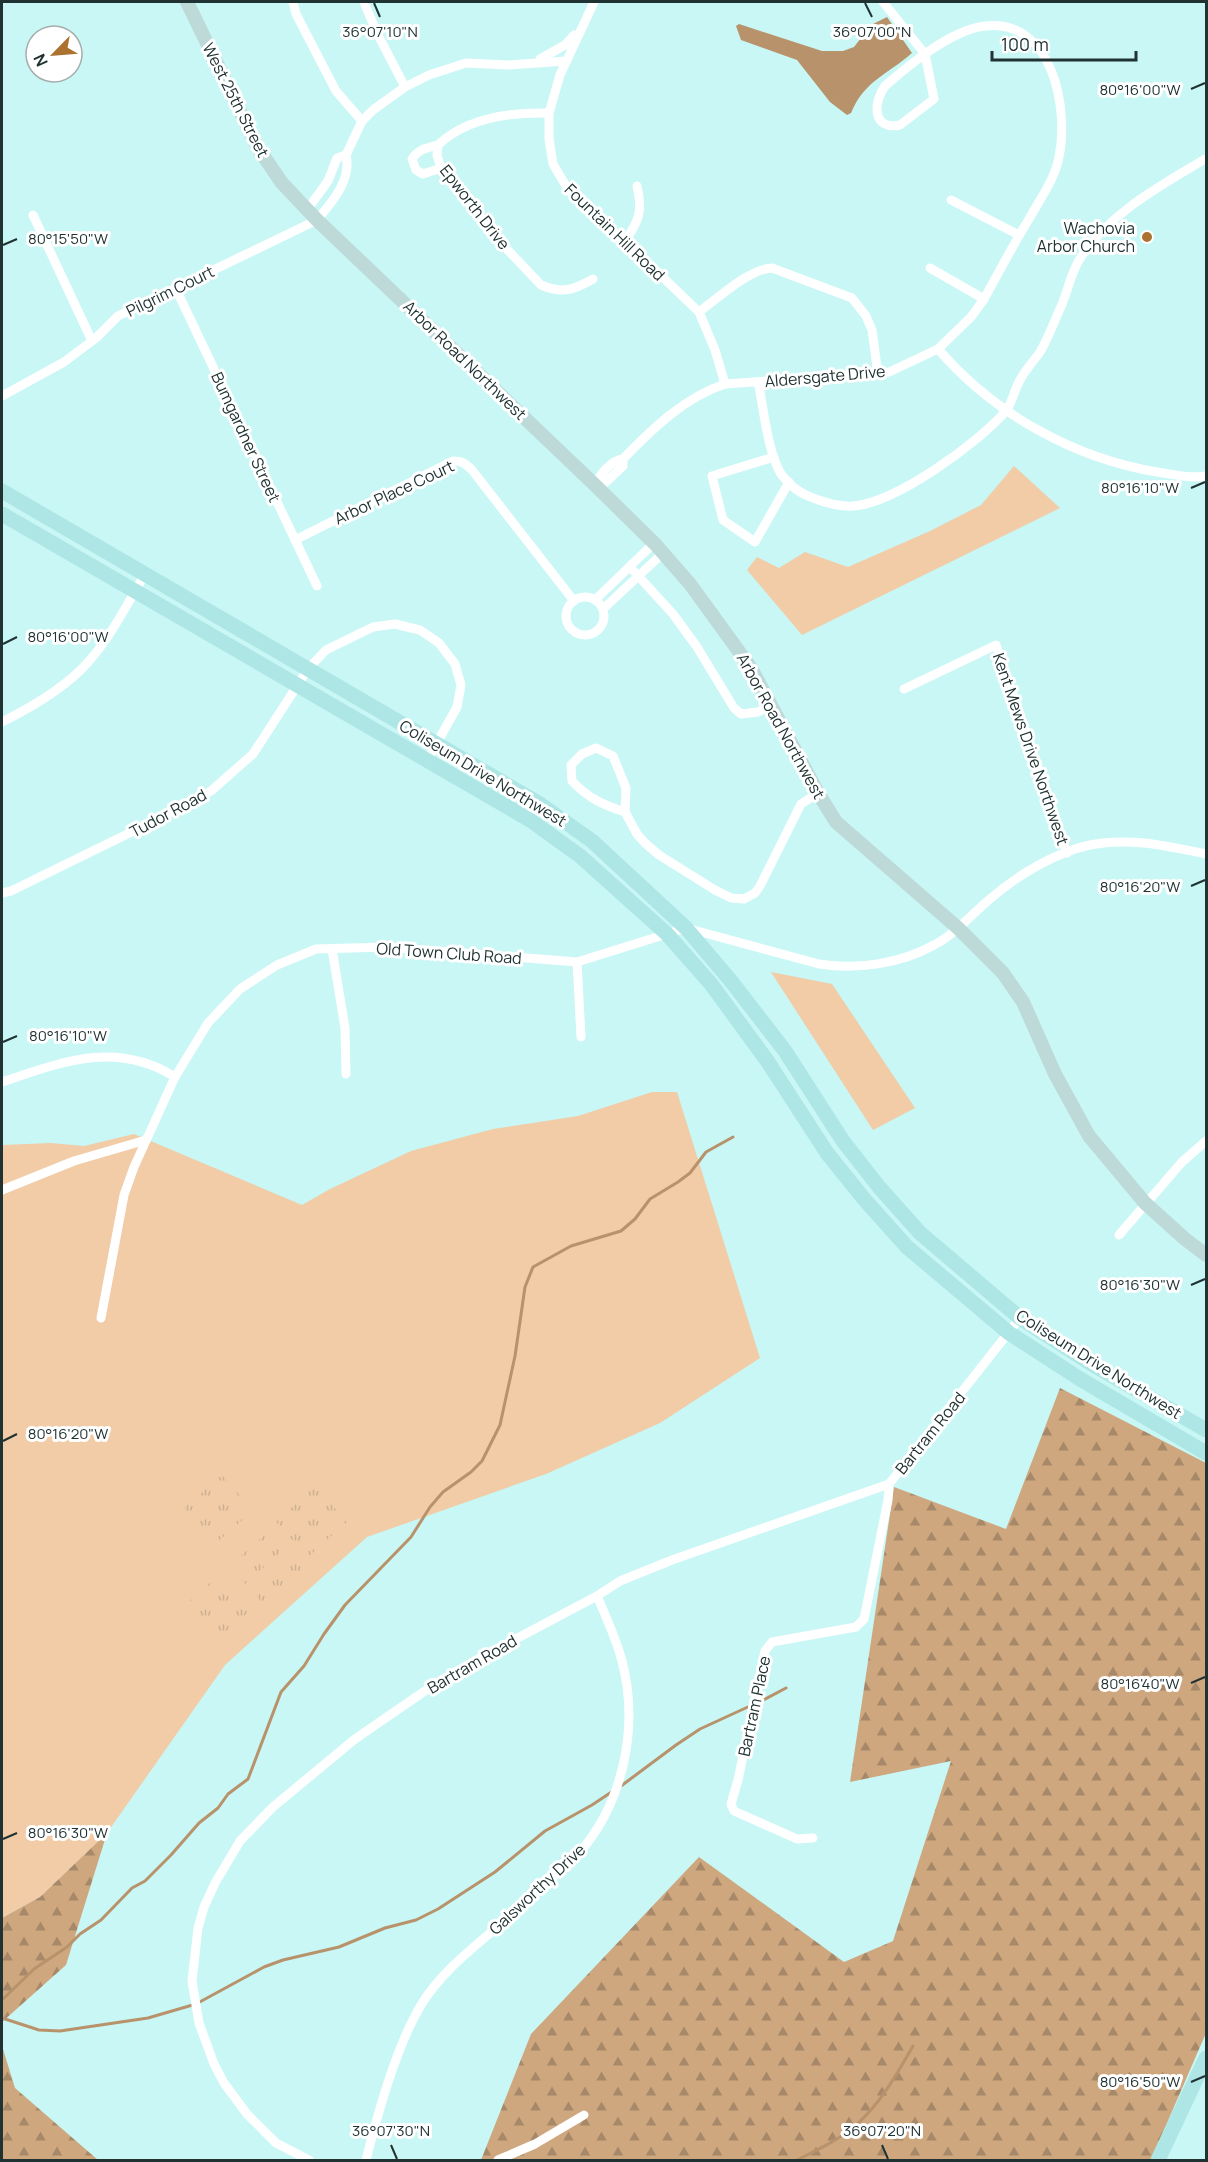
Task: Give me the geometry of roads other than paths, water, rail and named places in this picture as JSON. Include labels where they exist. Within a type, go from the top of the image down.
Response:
[{"type":"main road","name":"Coliseum Drive Northwest","points":[[2,491],[540,804],[592,841],[686,928],[731,981],[785,1051],[843,1141],[879,1187],[920,1233],[1020,1318],[1090,1363],[1206,1430]]},
{"type":"main road","name":"Coliseum Drive Northwest","points":[[2,514],[530,820],[572,850],[667,934],[711,984],[768,1062],[827,1153],[907,1247],[1009,1333],[1080,1379],[1206,1452]]},
{"type":"main road","points":[[1158,2160],[1206,2058]]},
{"type":"street","name":"West 25th Street","points":[[187,2],[258,148],[282,183],[312,215]]},
{"type":"street","points":[[293,2],[296,14],[336,91],[362,121]]},
{"type":"street","points":[[364,2],[405,87]]},
{"type":"street","name":"Fountain Hill Road","points":[[594,2],[566,61],[549,113],[551,156],[560,176],[585,207],[625,241],[699,312],[715,350],[724,384]]},
{"type":"street","points":[[883,2],[925,54]]},
{"type":"street","name":"Aldersgate Drive","points":[[596,486],[597,478],[617,460],[623,459],[664,420],[711,388],[724,384],[878,374],[906,365],[938,349],[964,325],[984,299],[1057,166],[1062,140],[1060,101],[1050,67],[1042,51],[1023,33],[1002,26],[988,25],[963,32],[925,54],[894,78],[880,93],[876,106],[876,113],[886,124],[900,125],[934,99],[925,54]]},
{"type":"street","points":[[533,62],[565,45],[582,26]]},
{"type":"street","points":[[312,215],[336,194],[349,166],[346,155],[362,121],[405,87],[429,75],[466,63],[509,65],[566,61]]},
{"type":"street","name":"Epworth Drive","points":[[549,113],[527,112],[496,116],[455,133],[438,146],[437,155],[441,168],[502,244],[541,285],[572,290],[593,279]]},
{"type":"street","points":[[438,146],[424,148],[412,159],[416,170],[423,174],[441,168]]},
{"type":"street","points":[[312,215],[338,158],[346,155]]},
{"type":"street","points":[[758,382],[774,457],[782,475],[796,489],[822,501],[853,506],[869,503],[902,488],[944,463],[977,439],[1007,409],[1020,380],[1040,352],[1061,308],[1068,283],[1081,257],[1105,227],[1127,209],[1205,159]]},
{"type":"street","points":[[324,186],[336,194]]},
{"type":"street","points":[[625,241],[639,219],[640,197],[637,186]]},
{"type":"street","points":[[951,200],[1019,235]]},
{"type":"street","points":[[33,215],[92,341]]},
{"type":"street","name":"Pilgrim Court","points":[[2,396],[64,362],[92,341],[118,316],[176,289],[312,215]]},
{"type":"street","name":"Arbor Road Northwest","points":[[312,215],[596,486],[658,548],[690,584],[751,668],[836,822],[958,928],[1003,973],[1014,986],[1055,1074],[1084,1128],[1145,1203],[1206,1255]]},
{"type":"street","points":[[699,312],[752,274],[763,268],[772,268],[852,298],[860,306],[872,330],[878,374]]},
{"type":"street","points":[[930,268],[984,299]]},
{"type":"street","name":"Bumgardner Street","points":[[176,289],[317,586]]},
{"type":"street","points":[[938,349],[978,390],[1033,427],[1056,439],[1108,459],[1148,470],[1178,475],[1206,476]]},
{"type":"street","points":[[774,457],[712,476],[723,520],[755,542],[789,482]]},
{"type":"street","name":"Arbor Place Court","points":[[296,540],[453,461],[460,461],[471,470],[574,601]]},
{"type":"street","points":[[595,600],[630,567],[658,548]]},
{"type":"street","points":[[603,609],[639,577],[658,548]]},
{"type":"street","points":[[630,567],[673,614],[698,647],[734,708],[741,714],[758,712],[771,705]]},
{"type":"street","points":[[2,722],[72,678],[112,630],[145,574]]},
{"type":"street","points":[[583,597],[595,600],[603,609],[603,622],[590,634],[577,633],[568,624],[569,607],[574,601],[583,597]]},
{"type":"street","name":"Tudor Road","points":[[2,893],[11,891],[211,791],[253,754],[308,669],[326,650],[373,627],[395,624],[420,630],[448,652],[459,676],[458,707],[427,761]]},
{"type":"street","name":"Kent Mews Drive Northwest","points":[[904,689],[996,645],[1067,853]]},
{"type":"street","points":[[625,812],[601,805],[584,794],[572,781],[571,765],[582,753],[596,748],[613,756],[626,788],[625,812],[637,834],[659,855],[715,890],[731,898],[744,899],[755,893],[760,886],[801,804],[818,793]]},
{"type":"street","points":[[686,928],[836,966],[880,963],[908,956],[934,945],[958,928],[1012,881],[1035,867],[1089,845],[1128,841],[1159,844],[1206,854]]},
{"type":"street","name":"Old Town Club Road","points":[[101,1318],[124,1195],[175,1077],[207,1023],[240,989],[277,964],[316,949],[386,947],[577,962],[686,928]]},
{"type":"street","points":[[332,949],[345,1028],[346,1074]]},
{"type":"street","points":[[577,962],[580,1037]]},
{"type":"street","points":[[2,1082],[91,1056],[143,1062],[160,1067],[175,1077]]},
{"type":"street","points":[[2,1190],[74,1161],[146,1140]]},
{"type":"street","points":[[1119,1235],[1182,1161],[1206,1141]]},
{"type":"street","name":"Bartram Road","points":[[309,2160],[292,2153],[276,2142],[247,2114],[224,2083],[199,2023],[192,1981],[193,1954],[204,1907],[228,1859],[252,1828],[303,1780],[355,1739],[442,1680],[597,1596],[620,1581],[672,1560],[889,1484],[1020,1318]]},
{"type":"street","name":"Bartram Place","points":[[813,1838],[797,1839],[734,1811],[731,1804],[768,1646],[772,1642],[856,1627],[864,1619],[888,1500],[889,1484]]},
{"type":"street","name":"Galsworthy Drive","points":[[366,2160],[395,2066],[413,2020],[422,2005],[443,1977],[468,1952],[580,1852],[594,1835],[609,1808],[627,1744],[628,1709],[622,1661],[597,1596]]},
{"type":"street","points":[[498,2160],[535,2144],[584,2115]]},
{"type":"waterway","points":[[2,2000],[34,1969],[67,1947],[80,1934],[101,1920],[132,1888],[145,1881],[199,1823],[218,1808],[228,1794],[248,1779],[281,1692],[304,1666],[345,1605],[411,1537],[430,1507],[443,1492],[482,1461],[500,1425],[515,1356],[525,1287],[533,1267],[571,1246],[621,1231],[635,1219],[650,1199],[690,1173],[706,1152],[733,1137]]},
{"type":"waterway","points":[[756,1704],[786,1688]]},
{"type":"waterway","points":[[621,1786],[700,1729],[750,1706]]},
{"type":"waterway","points":[[2,2018],[39,2030],[60,2031],[148,2018],[196,2004],[264,1967],[283,1960],[339,1947],[385,1928],[416,1920],[438,1909],[495,1872],[545,1831],[613,1791]]},
{"type":"waterway","points":[[797,2160],[828,2144],[856,2125],[888,2088],[913,2046]]},
{"type":"place","name":"Wachovia Arbor Church","points":[[1147,237]]}]
